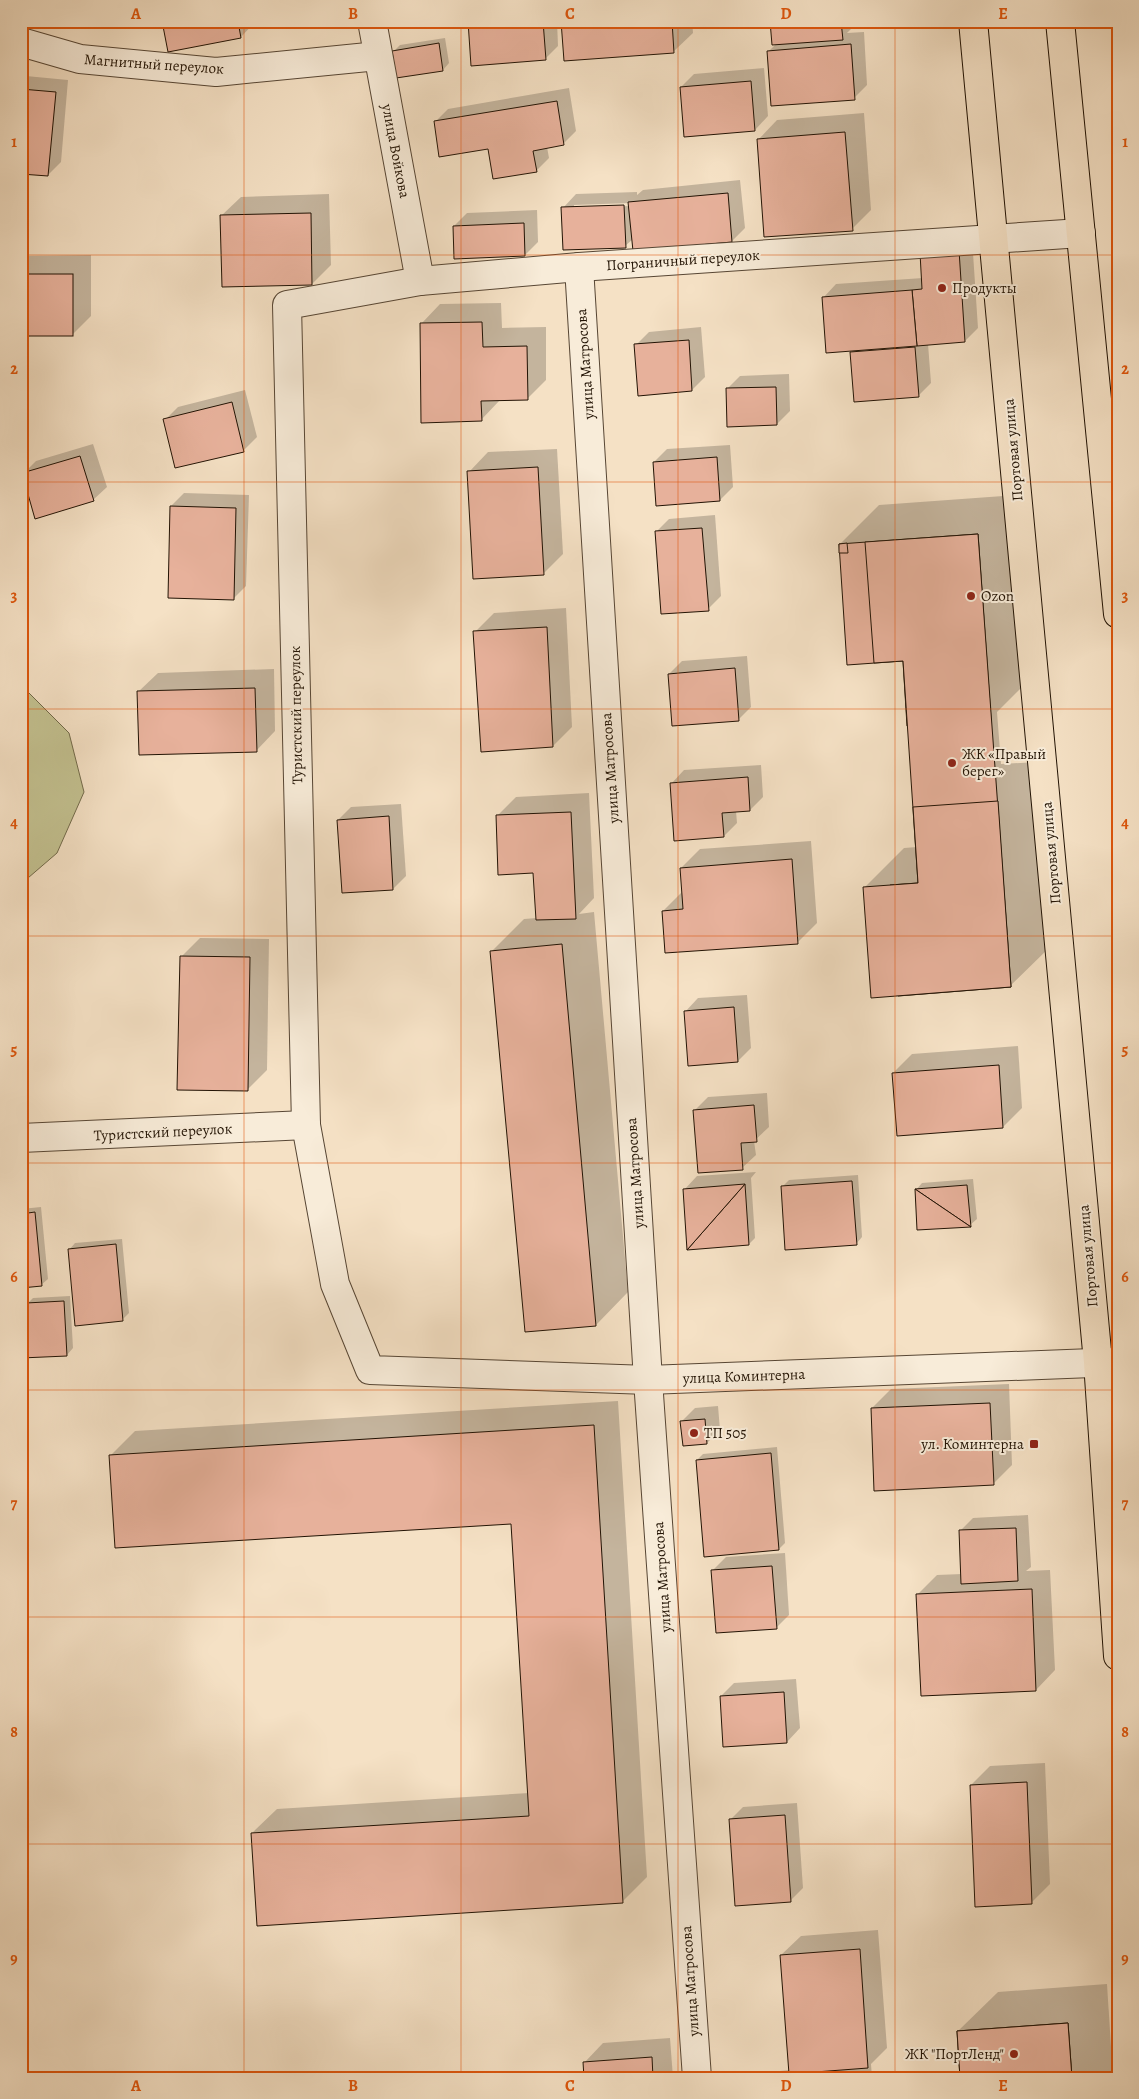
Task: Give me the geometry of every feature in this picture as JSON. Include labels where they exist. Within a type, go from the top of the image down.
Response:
[{"type":"main road","name":"Портовая улица","points":[[973,21],[993,238],[1108,1362],[1118,1656]]},
{"type":"main road","points":[[1060,21],[1118,614]]},
{"type":"street","name":"улица Войкова","points":[[372,21],[420,281]]},
{"type":"street","name":"Магнитный переулок","points":[[21,42],[80,59],[216,72],[378,56]]},
{"type":"street","name":"Пограничный переулок","points":[[287,305],[420,281],[579,267],[1081,233]]},
{"type":"street","name":"улица Матросова","points":[[579,267],[648,1380],[697,2078]]},
{"type":"street","name":"Туристский переулок","points":[[287,305],[306,1125],[335,1284],[370,1370]]},
{"type":"street","name":"Туристский переулок","points":[[21,1138],[306,1125]]},
{"type":"street","name":"улица Коминтерна","points":[[370,1370],[648,1380],[1108,1362]]},
{"type":"shaded area","points":[[21,685],[69,733],[84,792],[57,853],[21,884]]},
{"type":"building","points":[[162,21],[269,21],[239,27],[241,38],[168,52]]},
{"type":"building","points":[[468,21],[543,21],[546,60],[471,66]]},
{"type":"building","points":[[561,21],[672,21],[674,53],[564,61]]},
{"type":"building","points":[[770,21],[841,21],[843,40],[772,45]]},
{"type":"building","points":[[439,43],[443,71],[396,78],[392,51]]},
{"type":"building","points":[[851,44],[855,100],[771,106],[767,51]]},
{"type":"building","points":[[751,81],[755,131],[684,137],[680,87]]},
{"type":"building","points":[[21,89],[56,92],[48,176],[21,174]]},
{"type":"building","points":[[557,101],[564,145],[533,151],[537,172],[493,179],[488,149],[439,157],[434,121]]},
{"type":"building","points":[[845,132],[853,231],[764,237],[757,139]]},
{"type":"building","points":[[728,193],[732,242],[633,251],[628,202]]},
{"type":"building","points":[[624,205],[626,248],[563,250],[561,207]]},
{"type":"building","points":[[311,213],[312,285],[222,287],[220,215]]},
{"type":"building","points":[[524,223],[525,256],[454,259],[453,226]]},
{"type":"building","points":[[959,250],[965,342],[917,346],[912,290],[922,289],[920,253]]},
{"type":"building","points":[[21,274],[73,274],[73,336],[21,336]]},
{"type":"building","points":[[912,290],[917,346],[826,353],[822,297]]},
{"type":"building","points":[[482,322],[483,347],[527,346],[528,400],[481,401],[482,421],[421,423],[420,323]]},
{"type":"building","points":[[689,340],[692,391],[638,396],[634,344]]},
{"type":"building","points":[[915,347],[919,397],[854,402],[850,352]]},
{"type":"building","points":[[776,387],[777,425],[727,427],[726,388]]},
{"type":"building","points":[[232,402],[244,452],[175,468],[163,419]]},
{"type":"building","points":[[80,456],[94,501],[35,519],[22,473]]},
{"type":"building","points":[[717,457],[720,501],[656,506],[653,462]]},
{"type":"building","points":[[538,467],[544,575],[473,579],[467,471]]},
{"type":"building","points":[[170,506],[236,508],[234,600],[168,598]]},
{"type":"building","points":[[702,528],[709,611],[661,614],[655,531]]},
{"type":"building","points":[[978,534],[991,719],[907,726],[903,661],[847,665],[839,544]]},
{"type":"building","name":"ЖК «Правый берег»","points":[[978,534],[1011,987],[898,996],[890,885],[918,883],[903,661],[874,663],[865,542]]},
{"type":"building","points":[[847,543],[848,553],[839,553],[839,544]]},
{"type":"building","points":[[547,627],[553,747],[481,752],[473,631]]},
{"type":"building","points":[[735,668],[739,721],[672,726],[668,674]]},
{"type":"building","points":[[255,688],[257,752],[139,755],[137,691]]},
{"type":"building","points":[[748,777],[750,811],[722,813],[724,837],[674,841],[670,783]]},
{"type":"building","points":[[998,801],[1011,987],[871,998],[863,887],[918,883],[913,807]]},
{"type":"building","points":[[571,812],[576,919],[536,920],[533,873],[498,875],[496,815]]},
{"type":"building","points":[[389,816],[393,890],[342,893],[337,820]]},
{"type":"building","points":[[792,859],[798,944],[665,953],[662,911],[683,909],[680,868]]},
{"type":"building","points":[[562,944],[596,1326],[525,1332],[490,951]]},
{"type":"building","points":[[180,956],[250,957],[248,1091],[177,1090]]},
{"type":"building","points":[[734,1007],[738,1062],[688,1066],[684,1011]]},
{"type":"building","points":[[999,1065],[1003,1128],[897,1136],[892,1073]]},
{"type":"building","points":[[754,1105],[757,1142],[741,1143],[743,1170],[698,1173],[693,1110]]},
{"type":"building","points":[[852,1181],[857,1245],[785,1250],[781,1186]]},
{"type":"building","points":[[745,1184],[749,1245],[687,1250]]},
{"type":"building","points":[[745,1184],[687,1250],[683,1189]]},
{"type":"building","points":[[967,1185],[971,1227],[915,1189]]},
{"type":"building","points":[[915,1189],[971,1227],[917,1230]]},
{"type":"building","points":[[35,1212],[42,1286],[21,1288],[21,1214]]},
{"type":"building","points":[[116,1244],[123,1321],[75,1326],[68,1249]]},
{"type":"building","points":[[64,1301],[67,1356],[21,1358],[21,1315],[26,1314],[26,1303]]},
{"type":"building","points":[[990,1403],[994,1485],[874,1491],[871,1408]]},
{"type":"building","name":"ТП 505","points":[[705,1419],[707,1444],[683,1446],[680,1421]]},
{"type":"building","points":[[594,1425],[623,1903],[257,1926],[251,1833],[529,1816],[511,1524],[115,1548],[109,1455]]},
{"type":"building","points":[[771,1453],[779,1550],[704,1557],[696,1460]]},
{"type":"building","points":[[1016,1528],[1018,1581],[961,1584],[959,1530]]},
{"type":"building","points":[[772,1566],[777,1629],[716,1633],[711,1570]]},
{"type":"building","points":[[1032,1589],[1036,1691],[921,1696],[916,1594]]},
{"type":"building","points":[[784,1692],[787,1743],[723,1747],[720,1696]]},
{"type":"building","points":[[1027,1782],[1032,1904],[975,1907],[970,1785]]},
{"type":"building","points":[[785,1815],[791,1902],[735,1906],[729,1819]]},
{"type":"building","points":[[860,1949],[868,2068],[789,2074],[780,1955]]},
{"type":"building","name":"ЖК \"ПортЛенд\"","points":[[1068,2023],[1072,2078],[960,2078],[957,2031]]},
{"type":"building","name":"ЖК \"ПортЛенд\"","points":[[1068,2023],[1072,2078],[960,2078],[957,2031]]},
{"type":"building","points":[[652,2057],[653,2078],[584,2078],[583,2062]]},
{"type":"place","name":"Продукты","points":[[942,288]]},
{"type":"place","name":"Ozon","points":[[971,596]]},
{"type":"place","name":"ЖК «Правый берег»","points":[[952,763]]},
{"type":"place","name":"ТП 505","points":[[694,1433]]},
{"type":"place","name":"ул. Коминтерна","points":[[1034,1444]]},
{"type":"place","name":"ЖК \"ПортЛенд\"","points":[[1014,2054]]}]
